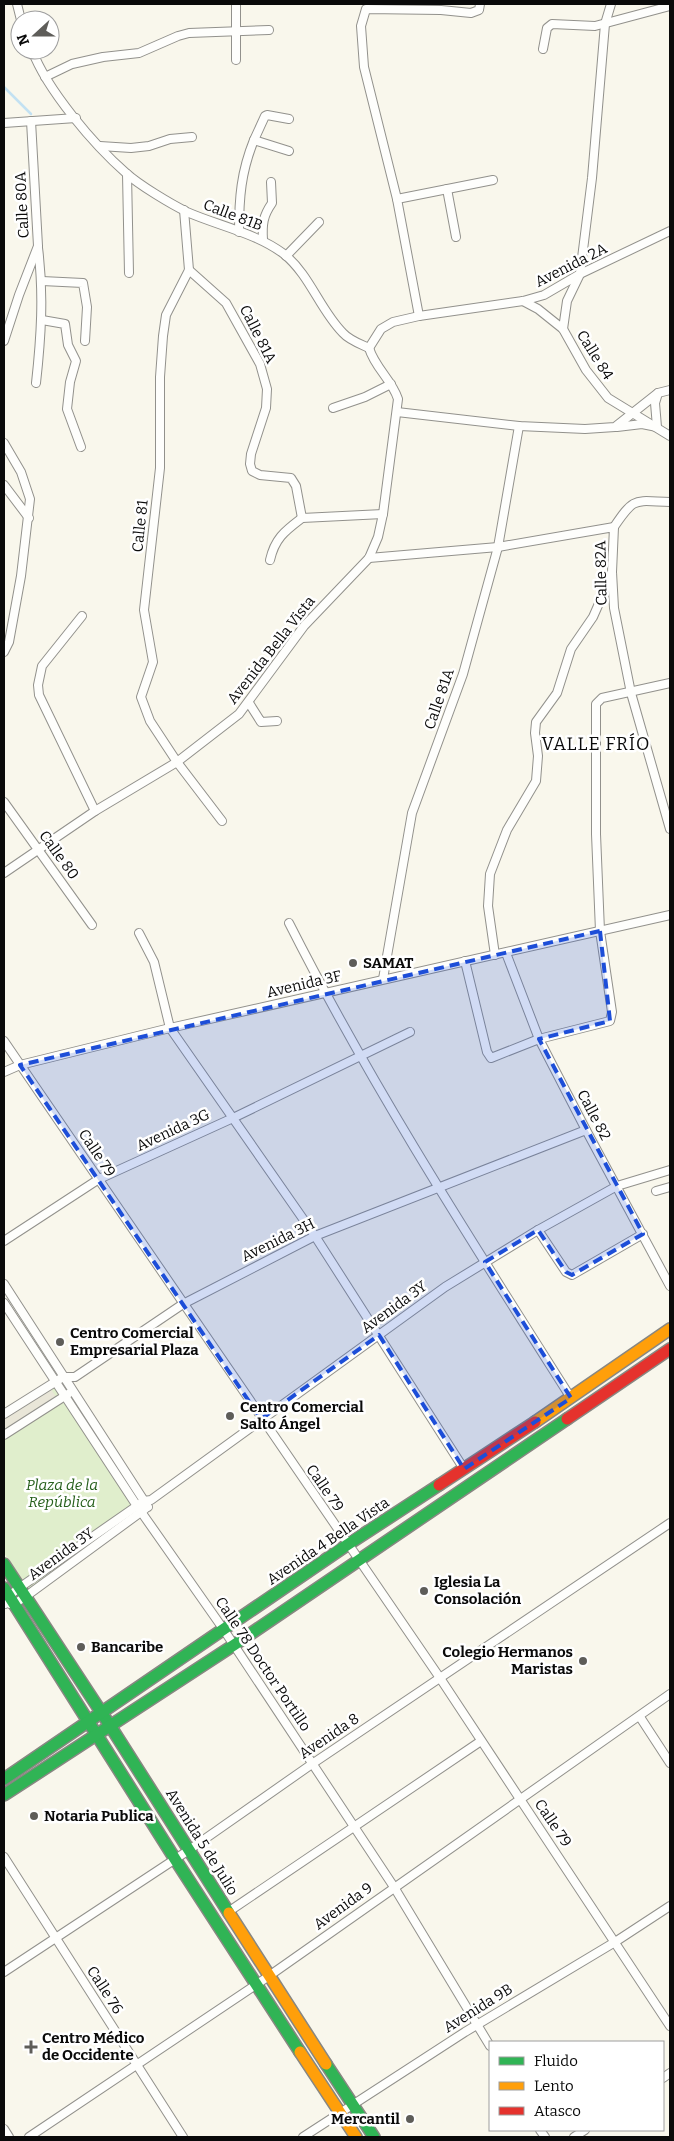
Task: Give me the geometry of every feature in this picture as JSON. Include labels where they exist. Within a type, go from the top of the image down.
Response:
[{"type":"street","points":[[236,4],[236,60]]},
{"type":"street","points":[[404,9],[413,4]]},
{"type":"street","points":[[420,316],[397,199],[364,67],[361,26],[366,6],[404,9],[441,7],[471,13],[479,10],[480,4]]},
{"type":"street","points":[[563,329],[567,302],[580,274],[592,178],[605,24],[611,4]]},
{"type":"street","points":[[543,49],[547,28],[552,24],[586,26],[605,24],[670,6]]},
{"type":"street","points":[[46,76],[72,64],[103,57],[139,53],[189,33],[269,30]]},
{"type":"street","points":[[37,60],[46,76],[76,118]]},
{"type":"street","points":[[239,232],[240,196],[244,164],[254,140],[265,116],[289,119]]},
{"type":"street","points":[[4,123],[76,118]]},
{"type":"street","name":"Calle 81B","points":[[76,118],[127,174],[184,210],[263,240],[286,256],[313,288],[343,334],[369,348]]},
{"type":"street","name":"Calle 80A","points":[[4,341],[38,246],[31,120]]},
{"type":"street","points":[[100,146],[131,148],[150,146],[170,139],[192,137]]},
{"type":"street","points":[[254,140],[289,150]]},
{"type":"street","points":[[127,174],[129,274]]},
{"type":"street","points":[[397,199],[493,180]]},
{"type":"street","points":[[263,240],[262,222],[265,211],[272,203],[271,182]]},
{"type":"street","points":[[447,189],[456,237]]},
{"type":"street","points":[[184,210],[189,270]]},
{"type":"street","points":[[286,256],[320,222]]},
{"type":"street","name":"Avenida 2A","points":[[369,348],[381,329],[393,322],[420,316],[523,302],[554,291],[580,274],[670,231]]},
{"type":"street","points":[[36,383],[42,320],[42,281],[38,246]]},
{"type":"street","name":"Calle 81A","points":[[189,270],[226,303],[260,364],[268,389],[266,408],[251,454],[250,464],[252,471],[260,475],[291,478],[296,486],[302,518]]},
{"type":"street","name":"Calle 81","points":[[189,270],[166,316],[163,330],[160,377],[160,468],[144,610],[153,662],[141,697],[150,721],[177,762],[222,821]]},
{"type":"street","points":[[42,281],[83,283],[87,307],[85,341]]},
{"type":"street","name":"Calle 84","points":[[523,302],[538,309],[563,329],[586,370],[608,398],[670,436]]},
{"type":"street","points":[[42,320],[64,323],[68,345],[76,361],[70,382],[67,409],[81,447]]},
{"type":"street","name":"Avenida Bella Vista","points":[[4,873],[95,811],[177,762],[239,714],[304,626],[369,558],[378,537],[383,514],[398,399],[391,384],[377,366],[369,348]]},
{"type":"street","points":[[333,408],[365,397],[391,384]]},
{"type":"street","points":[[615,427],[658,393],[670,390]]},
{"type":"street","points":[[397,412],[519,426],[585,430],[637,424],[658,427],[655,403],[658,393]]},
{"type":"street","name":"Calle 81A","points":[[383,980],[412,813],[463,674],[498,547],[519,426]]},
{"type":"street","points":[[4,443],[20,472],[30,499],[22,576],[9,642],[4,652]]},
{"type":"street","points":[[4,485],[29,518]]},
{"type":"street","points":[[614,527],[631,504],[637,501],[670,502]]},
{"type":"street","points":[[270,560],[273,546],[281,535],[302,518],[383,514]]},
{"type":"street","name":"Calle 82A","points":[[369,558],[498,547],[614,527],[612,572],[614,608],[631,693],[670,829]]},
{"type":"street","points":[[495,955],[488,906],[490,874],[507,830],[536,781],[538,756],[535,733],[536,722],[557,693],[571,649],[593,618],[612,572]]},
{"type":"street","points":[[82,616],[42,666],[38,685],[39,695],[95,811]]},
{"type":"street","points":[[465,961],[488,1056],[493,1058],[539,1039],[610,1021],[612,1012],[600,930],[596,834],[596,704],[602,698],[670,683]]},
{"type":"street","points":[[249,702],[261,722],[277,721]]},
{"type":"street","name":"Calle 80","points":[[4,802],[92,925]]},
{"type":"street","name":"Avenida 3F","points":[[4,1072],[20,1065],[170,1028],[670,915]]},
{"type":"street","points":[[289,923],[325,994],[360,1056],[484,1262],[571,1398]]},
{"type":"street","points":[[139,933],[154,962],[170,1028],[315,1236],[464,1469]]},
{"type":"street","name":"Calle 82","points":[[506,953],[539,1039],[670,1286]]},
{"type":"street","name":"Avenida 3G","points":[[4,1241],[99,1179],[233,1118],[410,1032]]},
{"type":"street","name":"Calle 79","points":[[4,1041],[347,1545],[440,1678],[670,2026]]},
{"type":"street","name":"Avenida 3H","points":[[4,1414],[63,1377],[75,1376],[183,1304],[315,1236],[586,1130]]},
{"type":"street","name":"Avenida 3Y","points":[[7,1599],[22,1592],[83,1554],[144,1505],[445,1287],[538,1230],[617,1186],[670,1170]]},
{"type":"street","points":[[656,1191],[670,1187]]},
{"type":"street","points":[[538,1230],[566,1272],[572,1275],[643,1234]]},
{"type":"street","name":"Calle 78 Doctor Portillo","points":[[4,1284],[224,1630],[394,1887],[489,2044]]},
{"type":"street","name":"Calle 78 Doctor Portillo","points":[[4,1303],[64,1397],[144,1505]]},
{"type":"street","name":"Avenida 4 Bella Vista","points":[[4,1779],[347,1545],[571,1398],[670,1329]]},
{"type":"street","points":[[4,1795],[110,1724],[234,1645],[670,1349]]},
{"type":"street","points":[[4,1435],[72,1391],[75,1376]]},
{"type":"street","name":"Avenida 3Y","points":[[22,1592],[78,1547],[144,1505]]},
{"type":"street","name":"Avenida 8","points":[[4,1972],[189,1850],[312,1764],[670,1523]]},
{"type":"street","points":[[78,1547],[83,1554]]},
{"type":"street","name":"Avenida 5 de Julio","points":[[4,1564],[110,1724],[228,1912],[374,2137]]},
{"type":"street","name":"Avenida 5 de Julio","points":[[7,1599],[356,2137]]},
{"type":"street","name":"Avenida 9","points":[[29,2137],[269,1976],[520,1798],[640,1717],[670,1694]]},
{"type":"street","points":[[640,1717],[670,1763]]},
{"type":"street","points":[[228,1912],[355,1828],[481,1741]]},
{"type":"street","name":"Calle 76","points":[[4,1857],[183,2137]]},
{"type":"street","name":"Avenida 9B","points":[[303,2137],[476,2024],[615,1942],[670,1906]]},
{"type":"street","points":[[4,2129],[9,2137]]},
{"type":"highlighted area","points":[[600,931],[610,1021],[539,1039],[643,1234],[572,1275],[566,1272],[538,1230],[485,1262],[571,1398],[464,1469],[379,1335],[261,1419],[20,1065]]},
{"type":"green space","name":"Plaza de la República","points":[[57,1379],[142,1508],[28,1591],[4,1553],[4,1412]]},
{"type":"shaded area","points":[[49,1386],[58,1400],[4,1435],[4,1414]]},
{"type":"waterway","points":[[4,87],[31,114]]},
{"type":"traffic: fast","points":[[4,1795],[234,1645],[567,1419]]},
{"type":"traffic: fast","points":[[4,1779],[347,1545],[439,1485]]},
{"type":"traffic: fast","points":[[4,1564],[109,1724],[229,1913]]},
{"type":"traffic: fast","points":[[4,1588],[175,1859],[300,2052]]},
{"type":"traffic: fast","points":[[326,2064],[374,2137]]},
{"type":"traffic: slow","points":[[535,1422],[670,1329]]},
{"type":"traffic: slow","points":[[229,1913],[326,2064]]},
{"type":"traffic: slow","points":[[300,2052],[356,2137]]},
{"type":"traffic: jam","points":[[567,1419],[670,1349]]},
{"type":"traffic: jam","points":[[439,1485],[535,1422]]},
{"type":"place","name":"SAMAT","points":[[353,963]]},
{"type":"place","name":"Centro Comercial Empresarial Plaza","points":[[60,1342]]},
{"type":"place","name":"Centro Comercial Salto Ángel","points":[[230,1416]]},
{"type":"place","name":"Iglesia La Consolación","points":[[424,1591]]},
{"type":"place","name":"Bancaribe","points":[[81,1647]]},
{"type":"place","name":"Colegio Hermanos Maristas","points":[[583,1661]]},
{"type":"place","name":"Notaria Publica","points":[[34,1816]]},
{"type":"place","name":"Centro Médico de Occidente","points":[[31,2047]]},
{"type":"place","name":"Mercantil","points":[[410,2119]]},
{"type":"district","name":"VALLE FRÍO","points":[[596,744]]}]
